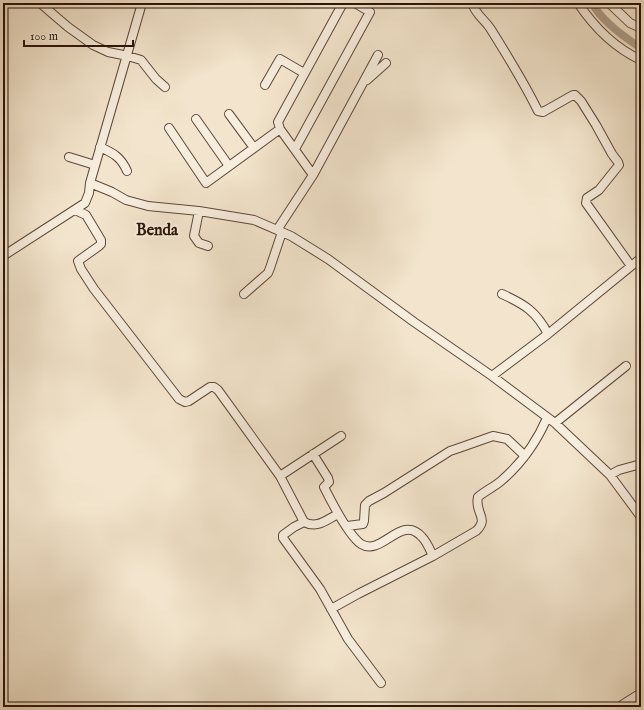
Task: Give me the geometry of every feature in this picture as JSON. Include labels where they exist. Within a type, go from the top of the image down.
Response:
[{"type":"street","points":[[40,3],[68,27],[93,45],[108,52],[141,60],[156,79],[165,87]]},
{"type":"street","points":[[3,256],[75,210],[84,202],[89,193],[90,183],[100,147],[128,56],[142,3]]},
{"type":"street","points":[[313,175],[280,129],[278,122],[343,3]]},
{"type":"street","points":[[295,149],[370,12],[355,3]]},
{"type":"street","points":[[472,3],[476,13],[486,23],[511,61],[538,111],[543,112],[575,95],[581,101],[596,125],[619,165],[599,190],[587,198],[586,203],[631,266]]},
{"type":"street","points":[[578,3],[588,18],[610,40],[634,57],[641,60]]},
{"type":"street","points":[[609,3],[616,12],[630,23],[641,28]]},
{"type":"street","points":[[244,294],[268,273],[279,231],[313,175],[378,55]]},
{"type":"street","points":[[265,85],[280,59],[304,73]]},
{"type":"street","points":[[363,83],[386,63]]},
{"type":"street","points":[[229,114],[254,148]]},
{"type":"street","points":[[196,119],[229,166]]},
{"type":"street","points":[[169,128],[206,183],[280,129]]},
{"type":"street","points":[[100,147],[115,154],[127,170]]},
{"type":"street","points":[[69,157],[95,165]]},
{"type":"street","points":[[90,183],[112,192],[126,200],[148,206],[199,211],[254,220],[291,236],[328,259],[414,322],[492,376],[555,423],[610,475],[641,517]]},
{"type":"street","points":[[75,210],[88,217],[101,242],[99,246],[79,259],[79,266],[94,289],[176,396],[182,401],[189,401],[210,387],[214,387],[280,476],[304,522],[311,525],[317,525],[338,514]]},
{"type":"street","points":[[199,211],[194,236],[198,243],[208,246]]},
{"type":"street","points":[[492,376],[548,334],[641,258]]},
{"type":"street","points":[[502,294],[521,302],[530,309],[543,324],[548,334]]},
{"type":"street","points":[[555,423],[626,366]]},
{"type":"street","points":[[331,609],[433,556],[482,526],[483,522],[478,507],[478,497],[501,481],[524,455],[537,439],[547,418]]},
{"type":"street","points":[[280,476],[341,436]]},
{"type":"street","points":[[347,526],[363,524],[365,505],[369,501],[450,451],[493,436],[507,439],[524,455]]},
{"type":"street","points":[[313,454],[328,478],[329,482],[324,487],[338,514],[356,540],[362,545],[370,546],[383,543],[398,532],[407,530],[414,531],[422,537],[433,556]]},
{"type":"street","points":[[610,475],[619,470],[641,464]]},
{"type":"street","points":[[304,522],[283,535],[283,538],[320,589],[348,639],[382,683]]},
{"type":"street","points":[[621,707],[641,693]]},
{"type":"waterway","points":[[592,3],[607,22],[641,48]]},
{"type":"district","name":"Benda","points":[[157,231]]}]
